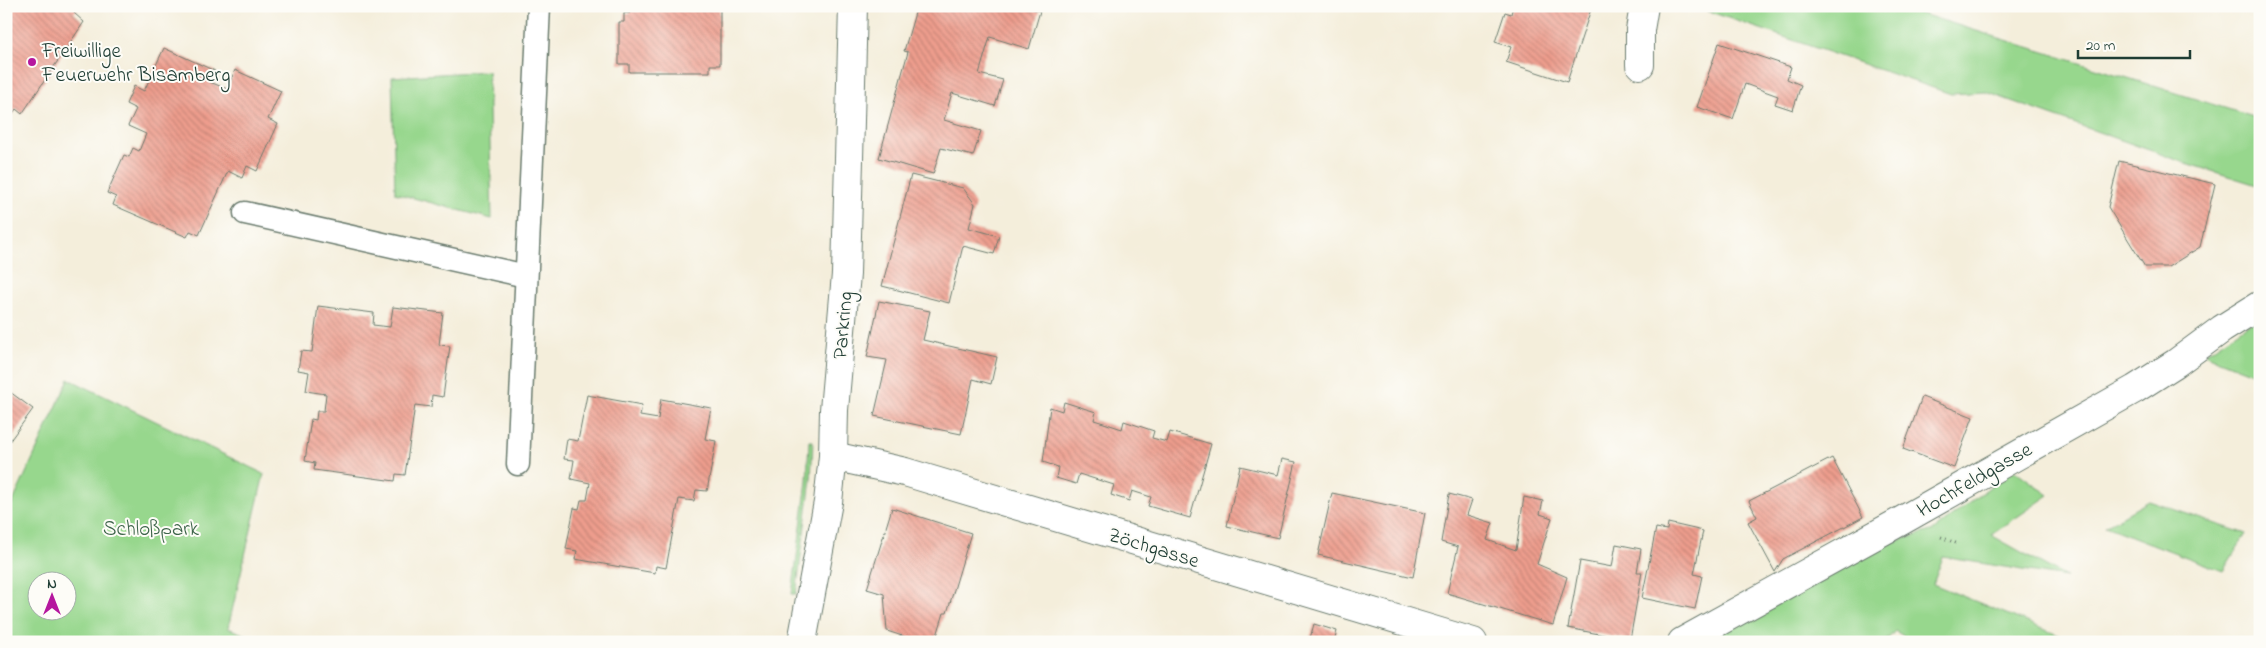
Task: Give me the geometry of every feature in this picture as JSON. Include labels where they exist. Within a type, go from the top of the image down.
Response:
[{"type":"street","name":"Parkring","points":[[802,642],[828,502],[833,456],[834,410],[846,274],[853,6]]},
{"type":"street","points":[[1640,65],[1640,30],[1644,6]]},
{"type":"street","name":"Hochfeldgasse","points":[[1682,642],[1902,521],[2176,364],[2222,329],[2260,305]]},
{"type":"street","name":"Zöchgasse","points":[[833,456],[905,472],[1473,642]]},
{"type":"lane","points":[[518,464],[539,6]]},
{"type":"lane","points":[[245,213],[526,276]]},
{"type":"green space","points":[[1693,6],[1896,6],[2260,119],[2260,186],[2180,161],[1986,92],[1951,94]]},
{"type":"green space","points":[[488,71],[492,219],[395,193],[392,77]]},
{"type":"green space","points":[[2260,316],[2260,376],[2204,354]]},
{"type":"green space","name":"Schloßpark","points":[[69,379],[264,474],[228,628],[264,642],[6,642],[6,517]]},
{"type":"green space","points":[[809,441],[813,441],[811,479],[796,594],[792,594],[807,481]]},
{"type":"green space","points":[[2013,469],[2049,495],[1991,535],[2066,577],[1943,557],[1933,584],[2075,642],[1914,642],[1895,631],[1885,642],[1705,642],[1886,544],[1934,530]]},
{"type":"green space","points":[[2149,501],[2246,534],[2223,571],[2105,526]]},
{"type":"building","name":"Freiwillige Feuerwehr Bisamberg","points":[[6,6],[80,6],[74,13],[84,22],[22,114],[16,109],[6,123]]},
{"type":"building","points":[[630,6],[720,6],[720,65],[710,65],[710,72],[629,72],[629,64],[619,64],[619,22],[624,22],[624,13],[630,13]]},
{"type":"building","points":[[917,6],[1023,6],[1040,11],[1029,49],[990,37],[979,74],[1003,80],[995,106],[952,93],[944,120],[981,131],[973,156],[941,148],[933,174],[879,158],[908,52],[904,51]]},
{"type":"building","points":[[1513,6],[1592,6],[1567,82],[1506,62],[1511,47],[1495,42],[1505,12],[1511,14]]},
{"type":"building","points":[[1719,43],[1791,67],[1787,79],[1801,85],[1793,110],[1775,104],[1778,96],[1745,84],[1733,119],[1697,107]]},
{"type":"building","points":[[164,48],[215,71],[210,82],[227,89],[235,70],[281,91],[268,119],[278,124],[257,171],[247,166],[242,178],[228,171],[199,235],[190,231],[187,237],[113,205],[116,197],[107,193],[124,155],[129,157],[133,148],[139,151],[146,134],[128,126],[136,109],[126,104],[134,86],[144,91]]},
{"type":"building","points":[[2119,161],[2215,184],[2200,247],[2168,267],[2145,267],[2108,207]]},
{"type":"building","points":[[911,175],[963,188],[975,204],[969,228],[999,236],[994,254],[963,246],[949,303],[882,286]]},
{"type":"building","points":[[879,301],[930,311],[923,340],[997,357],[991,384],[973,379],[961,434],[874,416],[887,360],[867,357]]},
{"type":"building","points":[[318,306],[374,313],[373,325],[390,327],[393,307],[443,313],[439,345],[450,346],[443,397],[432,395],[431,407],[415,405],[405,475],[396,474],[395,481],[314,470],[315,463],[305,461],[311,419],[316,420],[317,411],[324,411],[326,394],[306,391],[309,372],[298,370],[301,351],[312,352]]},
{"type":"building","points":[[6,389],[33,409],[6,446]]},
{"type":"building","points":[[587,395],[642,405],[640,416],[658,419],[661,399],[711,408],[705,439],[716,441],[707,491],[696,490],[694,501],[679,499],[666,568],[656,566],[655,573],[575,559],[577,551],[566,549],[574,508],[579,509],[581,500],[587,500],[590,483],[571,479],[574,460],[564,459],[567,439],[578,441]]},
{"type":"building","points":[[1922,397],[1973,417],[1954,468],[1903,449]]},
{"type":"building","points":[[1064,402],[1096,412],[1094,420],[1122,429],[1124,421],[1154,431],[1152,438],[1167,442],[1170,432],[1211,444],[1190,518],[1148,506],[1151,497],[1132,491],[1129,501],[1111,495],[1114,485],[1079,474],[1076,484],[1056,478],[1058,467],[1043,462],[1050,407],[1062,411]]},
{"type":"building","points":[[1832,458],[1863,517],[1783,559],[1775,572],[1748,522],[1757,517],[1749,501]]},
{"type":"building","points":[[1282,459],[1296,462],[1278,538],[1227,526],[1240,466],[1278,475]]},
{"type":"building","points":[[1332,493],[1425,513],[1413,577],[1318,555]]},
{"type":"building","points":[[1449,494],[1472,500],[1467,515],[1493,523],[1487,540],[1516,550],[1524,497],[1543,501],[1540,514],[1552,518],[1537,564],[1567,577],[1553,625],[1447,593],[1458,547],[1441,542]]},
{"type":"building","points":[[892,508],[971,533],[947,613],[944,613],[935,642],[921,642],[887,631],[884,594],[867,589]]},
{"type":"building","points":[[1668,523],[1703,531],[1694,574],[1702,576],[1695,609],[1642,598],[1656,528],[1667,530]]},
{"type":"building","points":[[1616,544],[1641,549],[1637,572],[1642,572],[1630,640],[1568,628],[1580,561],[1612,567]]},
{"type":"building","points":[[1314,624],[1337,631],[1334,642],[1309,642]]},
{"type":"place","name":"Freiwillige Feuerwehr Bisamberg","points":[[32,62]]}]
